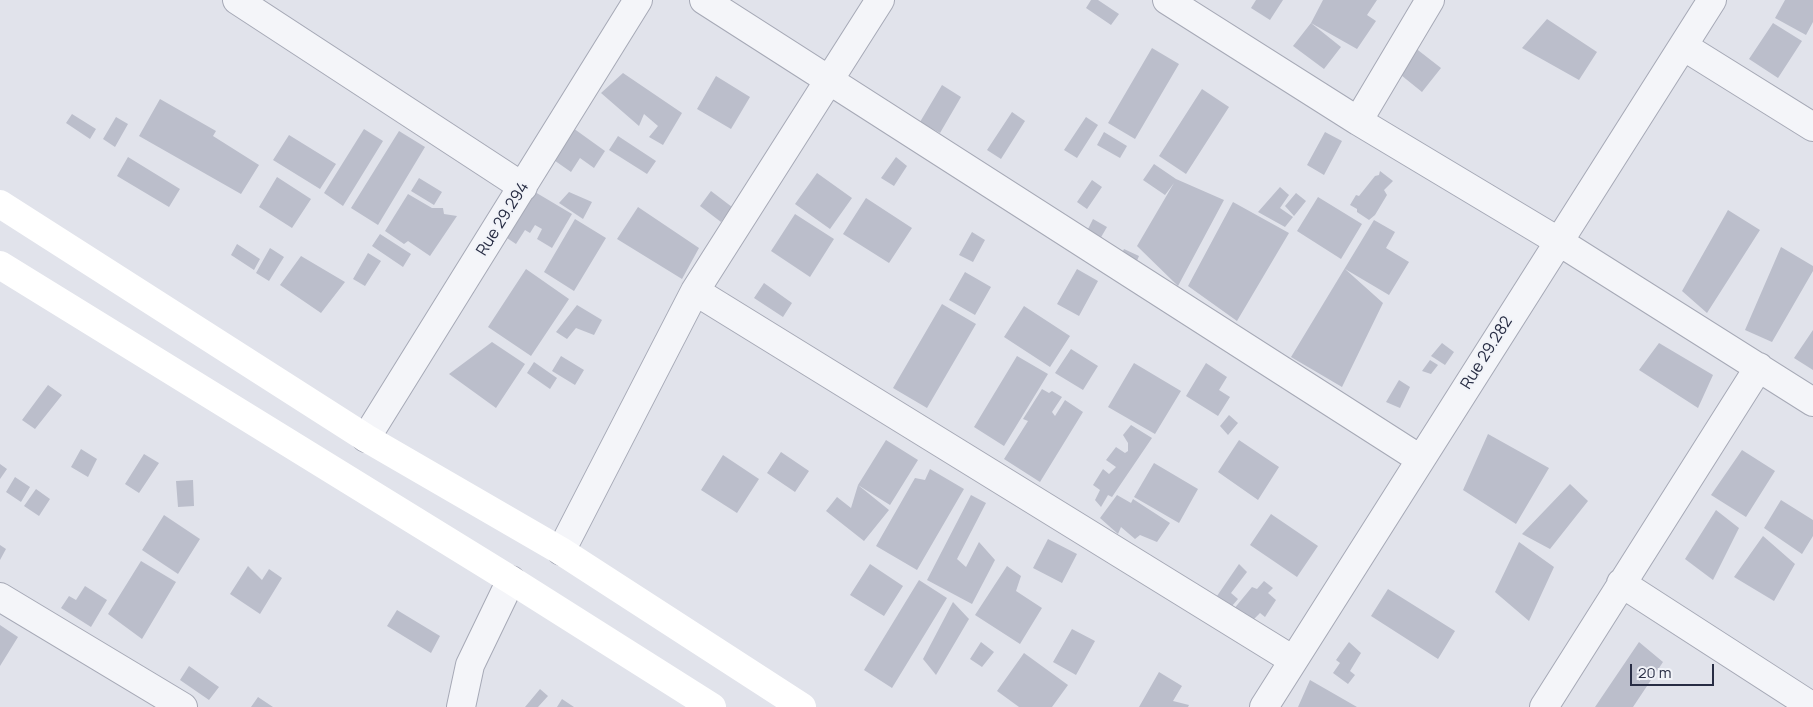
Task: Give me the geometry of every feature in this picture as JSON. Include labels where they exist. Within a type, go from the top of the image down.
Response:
[{"type":"main road","points":[[0,204],[366,438],[561,551],[802,707]]},
{"type":"main road","points":[[0,265],[511,580],[696,703]]},
{"type":"street","points":[[237,0],[523,187]]},
{"type":"street","name":"Rue 29.294","points":[[366,438],[638,0]]},
{"type":"street","points":[[704,0],[1420,459]]},
{"type":"street","points":[[561,551],[695,291],[880,0]]},
{"type":"street","points":[[1167,0],[1358,121],[1558,241],[1813,402]]},
{"type":"street","points":[[1358,121],[1430,0]]},
{"type":"street","name":"Rue 29.282","points":[[1264,707],[1292,660],[1712,0]]},
{"type":"street","points":[[1683,46],[1813,127]]},
{"type":"street","points":[[695,291],[1292,660]]},
{"type":"street","points":[[1544,707],[1759,367]]},
{"type":"street","points":[[461,707],[470,665],[511,580]]},
{"type":"street","points":[[1621,583],[1813,707]]},
{"type":"street","points":[[0,597],[182,707]]},
{"type":"building","points":[[1091,0],[1098,0],[1119,14],[1111,25],[1086,8]]},
{"type":"building","points":[[1256,0],[1283,0],[1270,20],[1251,8]]},
{"type":"building","points":[[1323,0],[1377,0],[1367,15],[1376,21],[1357,49],[1311,23]]},
{"type":"building","points":[[1785,0],[1813,0],[1813,22],[1806,35],[1775,18]]},
{"type":"building","points":[[1547,19],[1597,52],[1579,80],[1522,48]]},
{"type":"building","points":[[1311,23],[1341,47],[1324,69],[1293,46]]},
{"type":"building","points":[[1773,23],[1802,41],[1778,78],[1749,59]]},
{"type":"building","points":[[1414,47],[1441,68],[1422,92],[1396,71]]},
{"type":"building","points":[[1152,48],[1179,64],[1135,139],[1108,123]]},
{"type":"building","points":[[623,73],[682,113],[663,145],[649,137],[658,126],[644,114],[639,126],[601,93]]},
{"type":"building","points":[[716,76],[750,97],[731,129],[697,109]]},
{"type":"building","points":[[942,85],[961,97],[940,133],[920,122]]},
{"type":"building","points":[[1202,89],[1229,107],[1186,174],[1159,156]]},
{"type":"building","points":[[160,99],[216,131],[213,136],[259,165],[241,194],[139,136]]},
{"type":"building","points":[[1012,112],[1025,121],[1001,159],[987,150]]},
{"type":"building","points":[[72,114],[96,129],[90,139],[66,123]]},
{"type":"building","points":[[116,117],[128,124],[115,147],[103,139]]},
{"type":"building","points":[[1086,117],[1098,125],[1077,158],[1064,150]]},
{"type":"building","points":[[573,128],[605,151],[594,168],[580,158],[571,172],[551,158]]},
{"type":"building","points":[[364,129],[383,141],[343,206],[324,193]]},
{"type":"building","points":[[399,131],[425,147],[378,225],[351,208]]},
{"type":"building","points":[[1104,132],[1127,146],[1120,158],[1097,145]]},
{"type":"building","points":[[1325,132],[1342,141],[1324,175],[1307,165]]},
{"type":"building","points":[[289,135],[336,164],[320,189],[273,160]]},
{"type":"building","points":[[618,136],[656,161],[647,174],[609,150]]},
{"type":"building","points":[[128,157],[180,189],[169,207],[117,176]]},
{"type":"building","points":[[896,157],[907,166],[894,186],[881,178]]},
{"type":"building","points":[[1154,164],[1176,179],[1224,200],[1178,286],[1137,246],[1174,183],[1165,195],[1143,180]]},
{"type":"building","points":[[1380,171],[1393,181],[1384,190],[1387,195],[1375,215],[1369,220],[1350,205],[1356,195],[1359,196],[1375,176],[1379,175]]},
{"type":"building","points":[[817,173],[852,198],[830,229],[795,204]]},
{"type":"building","points":[[277,177],[311,199],[292,228],[259,207]]},
{"type":"building","points":[[419,178],[442,192],[434,205],[411,191]]},
{"type":"building","points":[[1092,180],[1102,187],[1087,209],[1077,202]]},
{"type":"building","points":[[1280,187],[1289,195],[1280,208],[1293,217],[1285,227],[1258,212]]},
{"type":"building","points":[[711,191],[732,207],[721,222],[700,206]]},
{"type":"building","points":[[535,192],[572,214],[552,248],[537,239],[542,229],[535,225],[530,233],[525,230],[516,244],[507,238]]},
{"type":"building","points":[[569,192],[592,202],[583,219],[559,203]]},
{"type":"building","points":[[1296,193],[1306,201],[1294,216],[1285,206]]},
{"type":"building","points":[[408,194],[432,208],[443,208],[444,214],[457,216],[430,256],[408,241],[404,244],[385,231]]},
{"type":"building","points":[[1318,197],[1362,224],[1341,259],[1297,231]]},
{"type":"building","points":[[866,198],[912,228],[889,263],[843,234]]},
{"type":"building","points":[[1233,202],[1289,233],[1237,321],[1188,286]]},
{"type":"building","points":[[638,207],[699,248],[682,279],[617,239]]},
{"type":"building","points":[[1728,210],[1760,230],[1707,313],[1682,291]]},
{"type":"building","points":[[795,214],[834,239],[810,277],[771,251]]},
{"type":"building","points":[[575,219],[606,238],[574,291],[544,272]]},
{"type":"building","points":[[1093,219],[1107,227],[1100,239],[1087,231]]},
{"type":"building","points":[[1374,220],[1395,232],[1386,248],[1409,262],[1389,295],[1345,269],[1383,303],[1342,387],[1291,357]]},
{"type":"building","points":[[972,232],[985,240],[973,262],[959,255]]},
{"type":"building","points":[[380,234],[411,254],[403,267],[372,246]]},
{"type":"building","points":[[237,244],[260,259],[254,270],[231,255]]},
{"type":"building","points":[[1781,247],[1813,266],[1813,271],[1772,342],[1745,330]]},
{"type":"building","points":[[270,248],[284,257],[269,281],[256,273]]},
{"type":"building","points":[[1124,249],[1139,256],[1136,263],[1121,255]]},
{"type":"building","points":[[368,253],[381,261],[365,286],[353,279]]},
{"type":"building","points":[[301,256],[345,282],[321,313],[280,285]]},
{"type":"building","points":[[526,269],[569,299],[531,356],[488,327]]},
{"type":"building","points":[[1077,269],[1098,281],[1079,316],[1057,304]]},
{"type":"building","points":[[965,272],[991,287],[975,315],[949,300]]},
{"type":"building","points":[[764,283],[792,303],[783,317],[754,298]]},
{"type":"building","points":[[942,304],[976,324],[927,408],[893,388]]},
{"type":"building","points":[[577,305],[602,320],[594,335],[576,328],[567,339],[556,332]]},
{"type":"building","points":[[1024,306],[1070,336],[1050,367],[1004,337]]},
{"type":"building","points":[[1813,330],[1813,370],[1794,358]]},
{"type":"building","points":[[492,342],[525,364],[496,408],[449,374]]},
{"type":"building","points":[[1442,343],[1454,352],[1445,365],[1431,356]]},
{"type":"building","points":[[1659,343],[1713,375],[1698,408],[1639,370]]},
{"type":"building","points":[[1071,349],[1098,366],[1083,390],[1055,373]]},
{"type":"building","points":[[561,356],[584,370],[575,385],[552,371]]},
{"type":"building","points":[[1017,356],[1048,374],[1004,446],[974,427]]},
{"type":"building","points":[[1430,360],[1438,365],[1431,374],[1422,371]]},
{"type":"building","points":[[534,362],[557,378],[550,389],[527,373]]},
{"type":"building","points":[[1134,363],[1181,391],[1155,434],[1108,407]]},
{"type":"building","points":[[1206,363],[1227,377],[1219,390],[1230,397],[1218,416],[1186,396]]},
{"type":"building","points":[[1399,380],[1410,387],[1400,408],[1386,402]]},
{"type":"building","points":[[48,385],[62,395],[35,429],[22,420]]},
{"type":"building","points":[[1042,389],[1049,393],[1052,391],[1062,397],[1052,412],[1055,416],[1065,400],[1083,412],[1040,482],[1004,459],[1028,421],[1023,419]]},
{"type":"building","points":[[1229,415],[1238,423],[1228,435],[1220,426]]},
{"type":"building","points":[[1131,425],[1152,438],[1112,497],[1108,495],[1101,507],[1095,500],[1100,490],[1093,485],[1103,469],[1109,474],[1116,467],[1106,460],[1116,447],[1125,453],[1128,451],[1128,443],[1123,435]]},
{"type":"building","points":[[1488,434],[1549,468],[1516,524],[1463,490]]},
{"type":"building","points":[[886,440],[918,460],[890,505],[858,485]]},
{"type":"building","points":[[1239,440],[1279,467],[1258,500],[1218,472]]},
{"type":"building","points":[[81,449],[97,459],[88,477],[71,467]]},
{"type":"building","points":[[1742,450],[1775,471],[1746,517],[1711,495]]},
{"type":"building","points":[[781,452],[809,471],[795,492],[767,473]]},
{"type":"building","points":[[144,454],[159,463],[139,493],[125,484]]},
{"type":"building","points":[[723,455],[759,479],[737,513],[701,490]]},
{"type":"building","points":[[1154,463],[1198,489],[1179,523],[1134,497]]},
{"type":"building","points":[[0,464],[7,469],[0,479]]},
{"type":"building","points":[[930,469],[964,489],[917,570],[876,546],[915,478],[925,480]]},
{"type":"building","points":[[15,477],[30,487],[21,502],[6,492]]},
{"type":"building","points":[[193,480],[194,506],[178,507],[176,481]]},
{"type":"building","points":[[1570,484],[1588,501],[1550,549],[1522,534]]},
{"type":"building","points":[[858,485],[889,510],[864,541],[826,511],[837,497],[851,508]]},
{"type":"building","points":[[36,489],[50,499],[39,516],[24,506]]},
{"type":"building","points":[[971,495],[986,503],[957,559],[966,567],[979,542],[995,560],[972,604],[927,580]]},
{"type":"building","points":[[1117,495],[1131,503],[1133,499],[1170,523],[1157,542],[1140,535],[1135,539],[1121,527],[1118,534],[1100,518]]},
{"type":"building","points":[[1781,500],[1813,520],[1813,536],[1802,554],[1764,528]]},
{"type":"building","points":[[1716,510],[1739,528],[1713,580],[1685,559]]},
{"type":"building","points":[[1271,514],[1318,546],[1297,577],[1250,545]]},
{"type":"building","points":[[164,515],[200,539],[178,574],[142,550]]},
{"type":"building","points":[[1763,536],[1795,564],[1774,601],[1734,577]]},
{"type":"building","points":[[1048,539],[1077,554],[1062,583],[1033,568]]},
{"type":"building","points":[[1519,542],[1554,567],[1529,621],[1495,592]]},
{"type":"building","points":[[0,545],[6,549],[0,560]]},
{"type":"building","points":[[141,561],[176,582],[142,639],[108,614]]},
{"type":"building","points":[[870,564],[903,586],[884,616],[850,595]]},
{"type":"building","points":[[1239,564],[1247,572],[1231,593],[1238,599],[1232,606],[1217,596]]},
{"type":"building","points":[[248,566],[262,580],[269,569],[282,578],[260,614],[230,594]]},
{"type":"building","points":[[1007,566],[1021,576],[1016,591],[1042,608],[1020,644],[975,615]]},
{"type":"building","points":[[919,580],[947,598],[892,688],[864,670]]},
{"type":"building","points":[[1264,581],[1273,588],[1268,593],[1276,600],[1265,617],[1260,613],[1251,622],[1233,610],[1252,587],[1257,589]]},
{"type":"building","points":[[85,586],[107,600],[91,627],[61,608],[69,596],[76,600]]},
{"type":"building","points":[[1388,589],[1455,631],[1438,659],[1371,616]]},
{"type":"building","points":[[953,602],[969,619],[936,675],[923,659]]},
{"type":"building","points":[[397,610],[440,636],[431,653],[387,626]]},
{"type":"building","points":[[0,625],[18,637],[0,666]]},
{"type":"building","points":[[1072,629],[1095,641],[1076,675],[1053,662]]},
{"type":"building","points":[[981,642],[994,652],[982,667],[970,659]]},
{"type":"building","points":[[1349,642],[1361,653],[1350,671],[1355,675],[1348,684],[1333,673],[1340,663],[1336,660]]},
{"type":"building","points":[[1639,642],[1663,662],[1633,707],[1595,707]]},
{"type":"building","points":[[1024,653],[1068,685],[1052,707],[1019,707],[997,691]]},
{"type":"building","points":[[189,666],[219,687],[209,700],[180,680]]},
{"type":"building","points":[[1159,672],[1182,686],[1173,701],[1189,705],[1188,707],[1139,707]]},
{"type":"building","points":[[1310,680],[1357,707],[1298,707]]},
{"type":"building","points":[[540,689],[548,696],[538,707],[525,707]]},
{"type":"building","points":[[258,697],[273,707],[251,707]]},
{"type":"building","points":[[562,699],[574,707],[557,707]]}]
